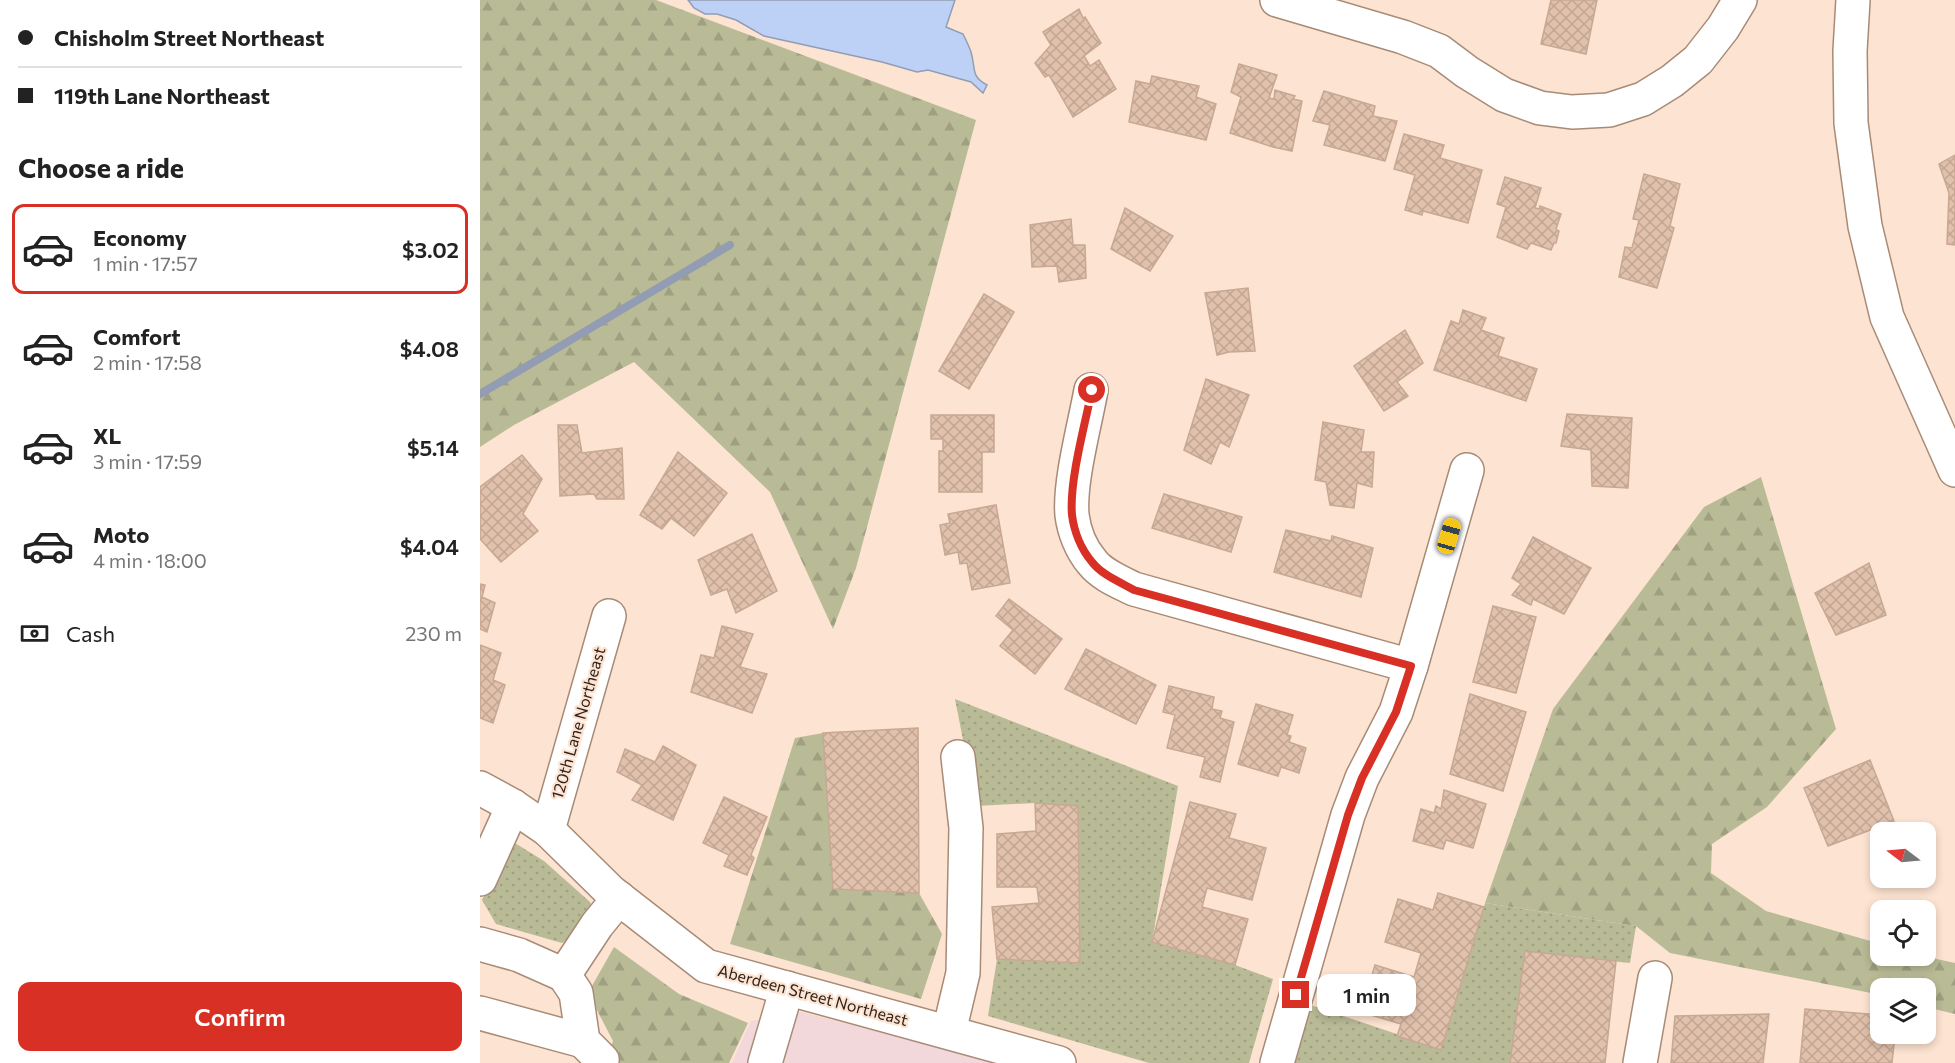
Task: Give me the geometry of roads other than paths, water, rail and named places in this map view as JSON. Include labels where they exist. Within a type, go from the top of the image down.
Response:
[{"type":"street","points":[[1277,0],[1430,47],[1504,95],[1540,108],[1572,112],[1609,110],[1643,99],[1672,81],[1698,60],[1723,28],[1740,0]]},
{"type":"street","points":[[1853,0],[1850,51],[1851,123],[1865,226],[1887,317],[1943,411],[1955,470]]},
{"type":"street","points":[[1092,390],[1074,481],[1072,514],[1079,541],[1092,562],[1107,575],[1134,590],[1411,666]]},
{"type":"street","points":[[1276,1063],[1348,815],[1362,778],[1396,712],[1467,470]]},
{"type":"street","name":"120th Lane Northeast","points":[[548,830],[609,616]]},
{"type":"street","points":[[949,1032],[963,972],[966,828],[958,757]]},
{"type":"street","name":"Aberdeen Street Northeast","points":[[480,788],[513,806],[548,830],[619,898],[706,966],[1059,1063]]},
{"type":"street","points":[[480,879],[513,806]]},
{"type":"street","points":[[564,975],[597,925],[619,898]]},
{"type":"street","points":[[480,944],[519,955],[564,975],[576,993],[592,1052]]},
{"type":"street","points":[[1640,1063],[1655,978]]},
{"type":"street","points":[[765,1063],[787,988]]},
{"type":"street","points":[[480,1013],[592,1052]]},
{"type":"water","points":[[688,0],[955,0],[946,27],[963,34],[971,52],[974,71],[978,78],[987,85],[983,93],[971,82],[928,70],[917,72],[764,36],[736,20],[717,14],[705,14],[694,8]]},
{"type":"waterway","points":[[480,394],[730,245]]}]
